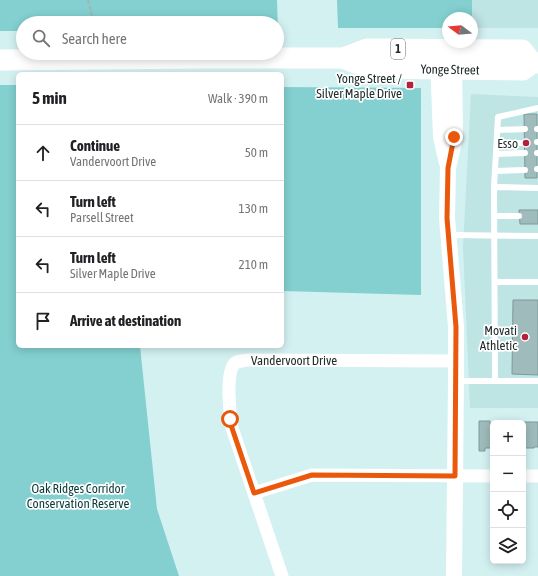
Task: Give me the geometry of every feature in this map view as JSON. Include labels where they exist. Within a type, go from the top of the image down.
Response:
[{"type":"main road","name":"Yonge Street","points":[[284,58],[343,58],[367,49],[446,59],[522,50],[535,63]]},
{"type":"main road","name":"Yonge Street","points":[[0,60],[16,60]]},
{"type":"street","points":[[446,59],[440,137],[448,168],[447,218],[456,327],[454,576]]},
{"type":"street","name":"Vandervoort Drive","points":[[282,576],[232,428],[229,406],[230,374],[232,367],[237,362],[247,360],[456,361]]},
{"type":"street","points":[[254,493],[312,475],[490,476]]},
{"type":"street","points":[[526,476],[538,476]]},
{"type":"lane","points":[[495,381],[494,187],[498,117],[538,108]]},
{"type":"lane","points":[[498,130],[524,129]]},
{"type":"lane","points":[[497,144],[525,142]]},
{"type":"lane","points":[[496,154],[525,153]]},
{"type":"lane","points":[[495,171],[525,170]]},
{"type":"lane","points":[[494,187],[538,188]]},
{"type":"lane","points":[[494,216],[519,216]]},
{"type":"lane","points":[[449,235],[538,236]]},
{"type":"lane","points":[[495,282],[538,282]]},
{"type":"lane","points":[[456,381],[538,381]]},
{"type":"path","points":[[88,0],[92,16]]},
{"type":"shaded area","points":[[472,0],[538,0],[538,28],[478,28],[478,12],[472,12]]},
{"type":"shaded area","points":[[471,94],[538,97],[538,408],[470,408],[463,247]]},
{"type":"green space","points":[[0,0],[277,0],[278,16],[16,16],[16,31],[0,31]]},
{"type":"green space","points":[[337,0],[472,0],[472,12],[442,12],[442,28],[338,28]]},
{"type":"green space","name":"Oak Ridges Corridor Conservation Reserve","points":[[0,85],[16,85],[16,348],[140,348],[157,509],[179,576],[0,576]]},
{"type":"green space","points":[[284,87],[421,88],[421,295],[284,291]]},
{"type":"building","points":[[524,114],[537,114],[537,178],[525,178]]},
{"type":"building","points":[[519,210],[538,210],[538,224],[520,224]]},
{"type":"building","name":"Movati Athletic","points":[[513,300],[538,300],[538,375],[512,374]]},
{"type":"building","points":[[479,421],[490,421],[490,448],[485,448],[485,451],[479,451]]},
{"type":"building","points":[[526,422],[538,422],[538,447],[526,448]]},
{"type":"place","name":"Yonge Street / Silver Maple Drive","points":[[410,85]]},
{"type":"place","name":"Esso","points":[[526,143]]},
{"type":"place","name":"Movati Athletic","points":[[525,337]]},
{"type":"route","points":[[230,419],[254,493],[312,475],[455,476],[456,327],[447,218],[448,168],[454,137]]}]
